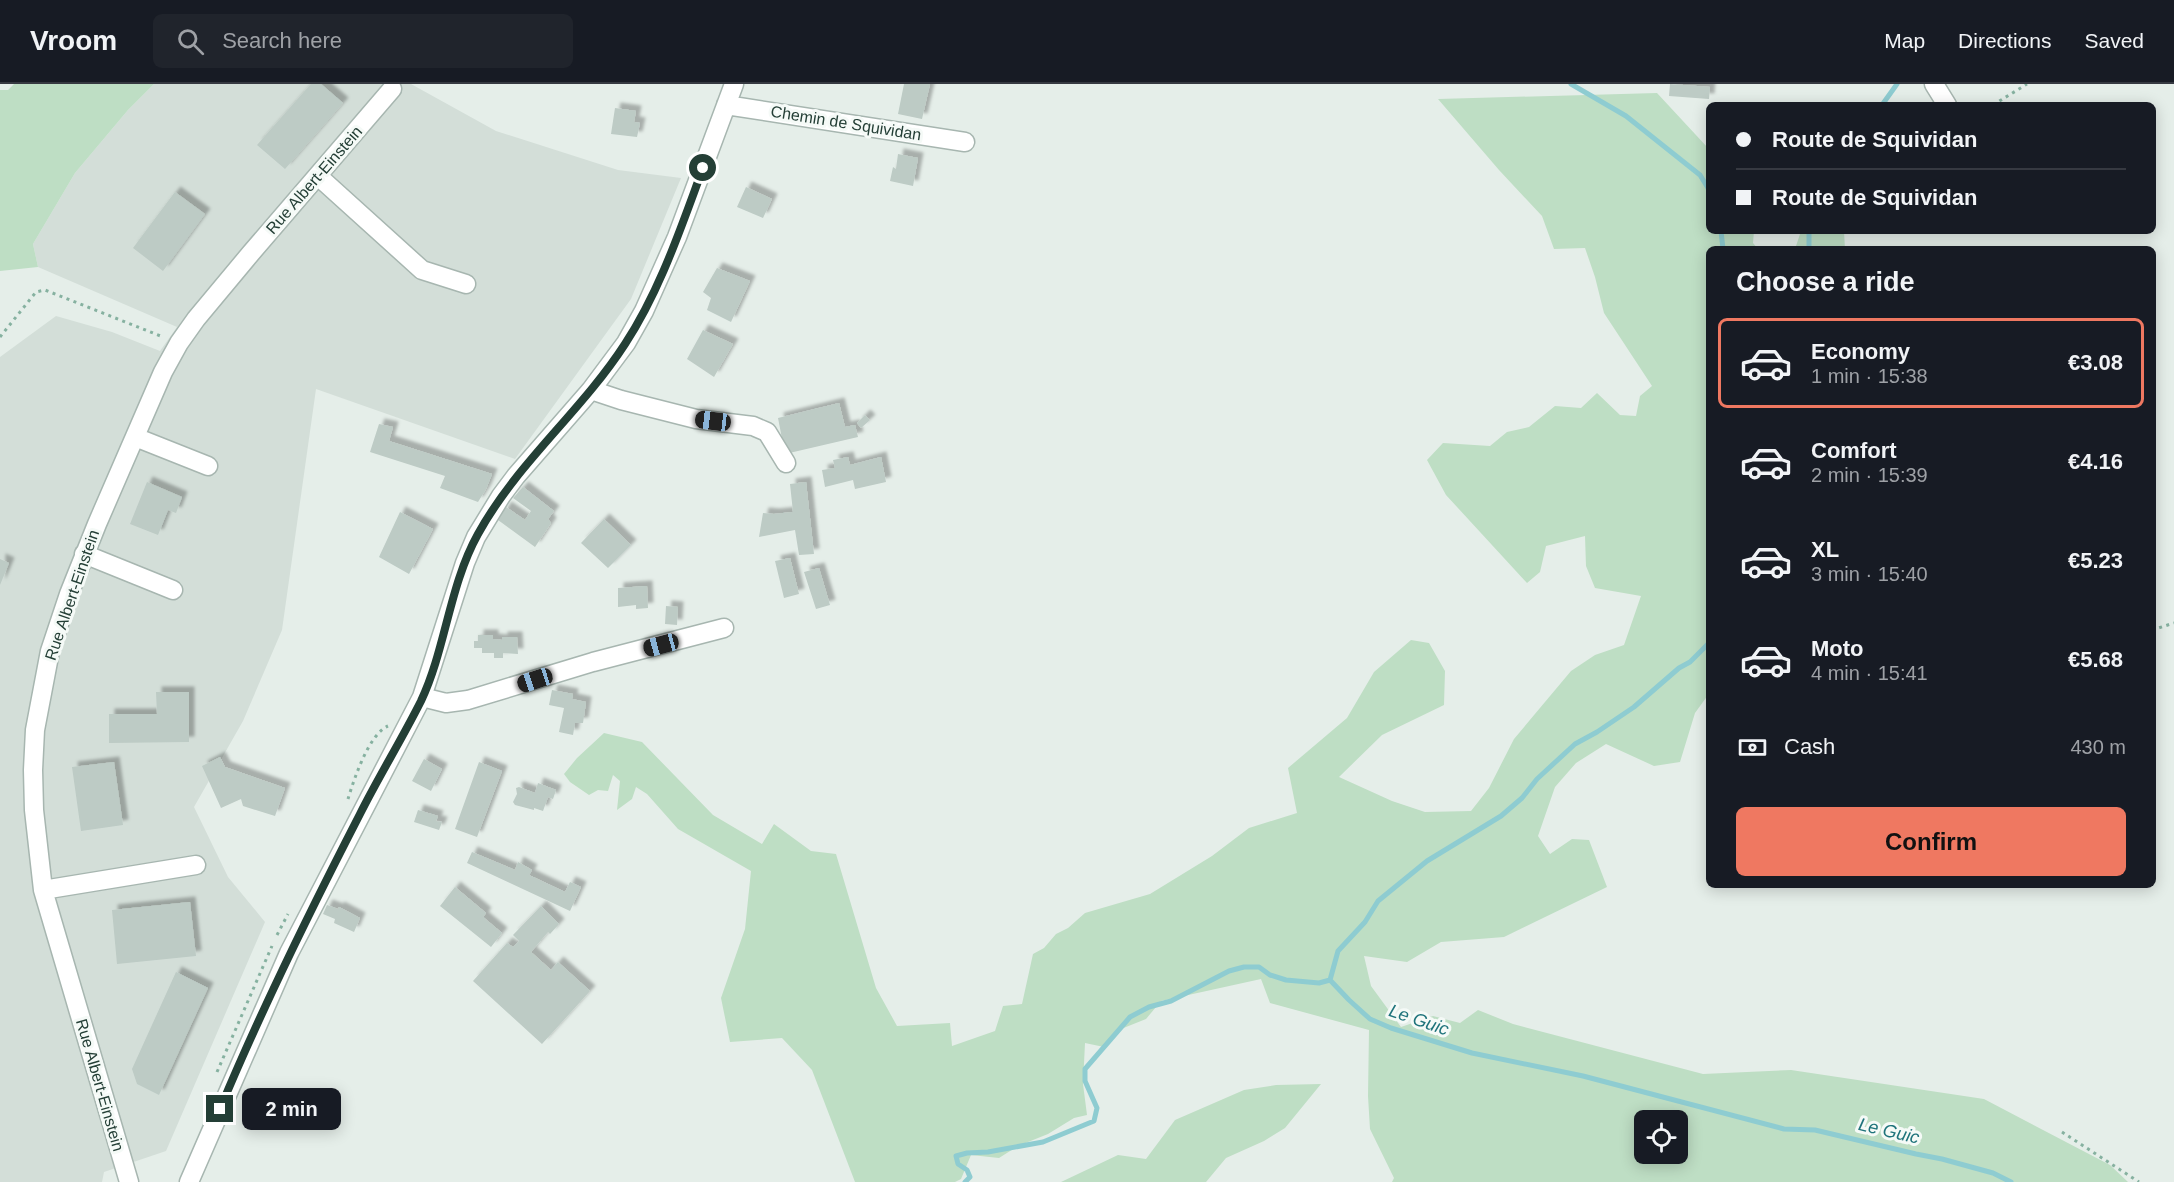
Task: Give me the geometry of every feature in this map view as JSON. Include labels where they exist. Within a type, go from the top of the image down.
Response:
[{"type":"street","points":[[189,1182],[289,953],[422,697],[462,572],[476,537],[516,476],[591,390],[626,343],[660,277],[677,237],[734,84]]},
{"type":"street","points":[[1934,84],[1945,102]]},
{"type":"street","name":"Rue Albert-Einstein","points":[[129,1182],[44,890],[34,810],[35,730],[50,651],[84,554],[163,372],[179,343],[250,253],[392,89]]},
{"type":"street","name":"Chemin de Squividan","points":[[726,105],[965,142]]},
{"type":"street","points":[[318,176],[422,270],[466,284]]},
{"type":"street","points":[[591,390],[696,419],[753,426],[767,432],[786,463]]},
{"type":"street","points":[[135,437],[208,466]]},
{"type":"street","points":[[84,554],[173,590]]},
{"type":"street","points":[[422,697],[446,703],[468,700],[593,662],[724,628]]},
{"type":"street","points":[[44,890],[196,865]]},
{"type":"path","points":[[1998,102],[2027,84]]},
{"type":"path","points":[[0,337],[36,292],[45,290],[179,343]]},
{"type":"path","points":[[2156,629],[2174,623]]},
{"type":"path","points":[[2062,1132],[2139,1182]]},
{"type":"shaded area","points":[[154,84],[411,84],[496,131],[618,170],[681,178],[631,299],[515,459],[316,389],[282,630],[243,721],[194,807],[228,877],[265,922],[166,1151],[104,1172],[102,1182],[0,1182],[0,357],[56,316],[112,332],[160,351],[177,327],[38,267],[33,244],[75,173],[128,110]]},
{"type":"green space","points":[[14,84],[154,84],[128,110],[75,173],[33,244],[38,267],[0,271],[0,90],[8,90]]},
{"type":"green space","points":[[1657,93],[1706,146],[1706,234],[1754,234],[1753,243],[1756,246],[1706,246],[1706,698],[1695,713],[1680,762],[1654,766],[1606,744],[1576,763],[1555,787],[1538,836],[1550,854],[1572,839],[1589,840],[1607,887],[1504,937],[1441,942],[1407,962],[1364,956],[1371,986],[1401,1027],[1433,1016],[1460,1023],[1478,1010],[1513,1024],[1703,1074],[1791,1070],[1984,1099],[2110,1165],[2128,1182],[1392,1182],[1394,1178],[1370,1129],[1369,1030],[1270,1003],[1261,979],[1161,1001],[1146,1019],[1121,1029],[1104,1047],[1085,1043],[1083,1084],[1087,1115],[1074,1118],[1048,1134],[1018,1146],[999,1158],[971,1155],[961,1179],[955,1182],[855,1182],[812,1070],[782,1038],[730,1042],[721,998],[745,929],[751,871],[678,829],[647,794],[636,787],[632,799],[617,810],[620,781],[613,775],[608,791],[598,790],[589,795],[570,782],[564,774],[577,758],[604,733],[642,742],[713,815],[762,844],[774,824],[811,851],[836,854],[876,988],[897,1026],[950,1023],[952,1046],[995,1031],[1003,1006],[1022,1004],[1033,954],[1044,948],[1056,934],[1068,928],[1085,913],[1150,894],[1212,856],[1249,828],[1297,813],[1288,768],[1347,718],[1374,672],[1411,640],[1429,643],[1445,671],[1444,705],[1382,735],[1339,777],[1392,801],[1425,812],[1471,811],[1489,788],[1514,739],[1571,671],[1595,655],[1624,645],[1641,596],[1595,588],[1586,566],[1585,536],[1546,546],[1540,572],[1527,583],[1446,495],[1427,460],[1443,443],[1490,446],[1507,432],[1529,427],[1555,406],[1581,408],[1597,393],[1620,415],[1636,416],[1640,396],[1652,386],[1604,313],[1585,248],[1554,249],[1542,216],[1438,99]]},
{"type":"green space","points":[[1800,234],[1844,234],[1845,246],[1796,246]]},
{"type":"green space","points":[[1321,1084],[1285,1128],[1264,1141],[1226,1158],[1206,1182],[1061,1182],[1118,1155],[1146,1159],[1175,1120],[1244,1090],[1276,1085]]},
{"type":"building","points":[[311,84],[321,84],[343,103],[285,169],[257,145]]},
{"type":"building","points":[[904,84],[930,84],[922,119],[898,114]]},
{"type":"building","points":[[1670,84],[1710,87],[1709,99],[1669,96]]},
{"type":"building","points":[[615,108],[636,111],[634,122],[640,123],[637,137],[611,134]]},
{"type":"building","points":[[898,154],[918,158],[913,186],[890,181],[893,167],[896,169]]},
{"type":"building","points":[[746,187],[772,199],[763,218],[737,207]]},
{"type":"building","points":[[175,192],[205,214],[163,271],[133,248]]},
{"type":"building","points":[[717,268],[750,281],[731,322],[707,310],[711,298],[703,292]]},
{"type":"building","points":[[703,330],[733,344],[714,377],[687,359]]},
{"type":"building","points":[[839,403],[845,427],[855,425],[858,437],[785,454],[778,418]]},
{"type":"building","points":[[865,415],[870,420],[861,428],[857,423]]},
{"type":"building","points":[[379,424],[393,427],[389,441],[492,474],[478,502],[440,488],[445,476],[370,452]]},
{"type":"building","points":[[848,457],[850,465],[881,457],[886,482],[855,489],[853,480],[825,487],[822,470],[835,468],[833,460]]},
{"type":"building","points":[[147,482],[182,497],[176,513],[168,510],[158,535],[130,524]]},
{"type":"building","points":[[806,482],[814,554],[799,555],[795,530],[759,537],[763,513],[793,512],[790,484]]},
{"type":"building","points":[[523,487],[554,511],[548,519],[551,523],[535,547],[498,520],[506,507],[525,520],[531,511],[513,498]]},
{"type":"building","points":[[400,512],[433,529],[409,574],[379,557]]},
{"type":"building","points":[[604,519],[631,545],[608,568],[581,543]]},
{"type":"building","points":[[790,558],[799,594],[784,598],[775,561]]},
{"type":"building","points":[[0,559],[9,563],[0,585]]},
{"type":"building","points":[[819,568],[830,605],[816,609],[804,572]]},
{"type":"building","points":[[647,586],[648,608],[636,609],[636,605],[618,607],[618,588]]},
{"type":"building","points":[[666,606],[678,607],[677,625],[665,624]]},
{"type":"building","points":[[478,635],[493,635],[493,639],[502,640],[502,637],[517,637],[518,654],[503,653],[503,658],[494,658],[494,653],[482,653],[482,648],[474,648],[474,641],[478,641]]},
{"type":"building","points":[[552,690],[573,694],[572,699],[586,702],[583,723],[575,723],[573,735],[559,732],[564,708],[549,705]]},
{"type":"building","points":[[156,692],[189,692],[189,742],[109,743],[109,714],[157,714]]},
{"type":"building","points":[[220,757],[225,767],[285,788],[275,816],[243,806],[241,799],[221,808],[202,766]]},
{"type":"building","points":[[424,759],[442,769],[431,791],[412,781]]},
{"type":"building","points":[[114,762],[123,825],[81,831],[72,767]]},
{"type":"building","points":[[479,762],[502,771],[477,837],[455,829]]},
{"type":"building","points":[[538,783],[556,790],[553,799],[548,797],[543,811],[515,805],[513,802],[517,794],[516,788],[535,793]]},
{"type":"building","points":[[418,810],[438,816],[436,821],[442,822],[439,830],[414,822]]},
{"type":"building","points":[[472,852],[515,870],[518,862],[532,870],[529,875],[565,892],[570,882],[581,887],[570,911],[467,863]]},
{"type":"building","points":[[455,887],[486,913],[483,917],[502,933],[491,947],[440,906]]},
{"type":"building","points":[[190,902],[196,956],[117,964],[112,910]]},
{"type":"building","points":[[327,905],[338,909],[339,907],[360,918],[354,932],[334,923],[335,919],[323,914]]},
{"type":"building","points":[[541,906],[559,924],[550,934],[548,932],[531,952],[551,970],[558,962],[590,991],[542,1044],[473,981],[507,943],[513,947],[519,941],[513,935]]},
{"type":"building","points":[[176,972],[208,988],[159,1095],[137,1084],[132,1069]]},
{"type":"waterway","points":[[1571,84],[1626,116],[1700,175],[1706,185]]},
{"type":"waterway","points":[[1884,102],[1897,84]]},
{"type":"waterway","points":[[1721,234],[1723,246]]},
{"type":"waterway","points":[[1809,234],[1809,246]]},
{"type":"waterway","points":[[1330,980],[1338,951],[1365,922],[1378,901],[1427,861],[1501,816],[1575,744],[1634,707],[1679,668],[1690,662],[1706,646]]},
{"type":"waterway","name":"Le Guic","points":[[965,1182],[970,1177],[967,1170],[958,1164],[956,1156],[1043,1142],[1094,1121],[1097,1108],[1085,1081],[1085,1069],[1130,1017],[1149,1007],[1171,1001],[1229,971],[1244,967],[1259,967],[1270,975],[1286,980],[1319,983],[1330,980]]},
{"type":"waterway","name":"Le Guic","points":[[1330,980],[1370,1019],[1391,1028],[1472,1053],[1583,1076],[1784,1129],[1815,1130],[1942,1159],[1993,1173],[2011,1182]]},
{"type":"route","points":[[220,1109],[271,990],[296,939],[422,697],[442,639],[455,591],[476,537],[508,486],[591,390],[626,343],[660,277],[703,168]]}]
